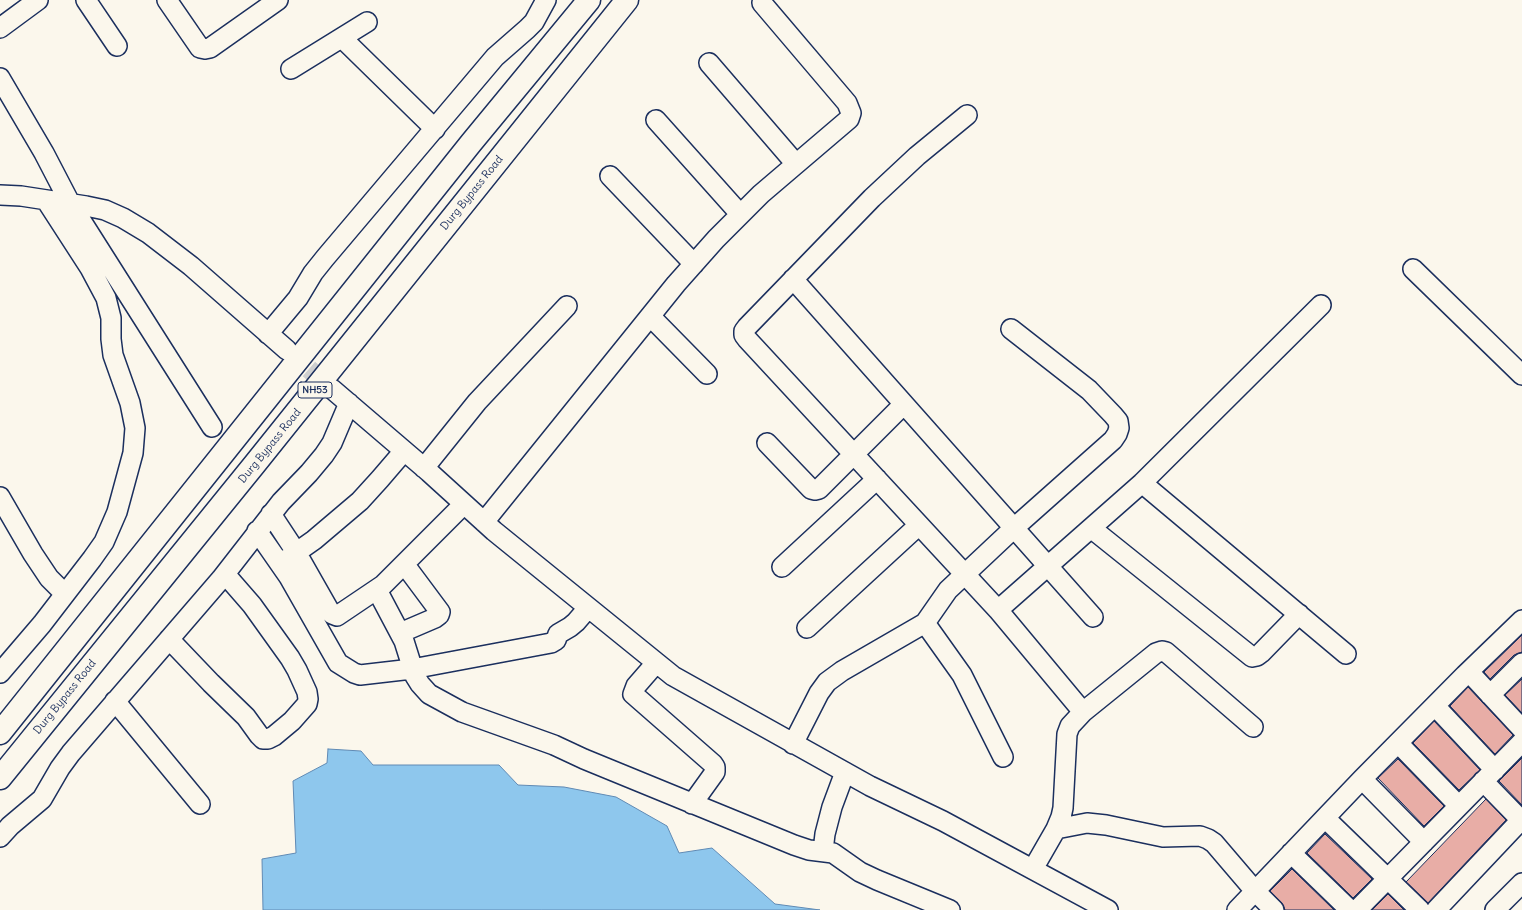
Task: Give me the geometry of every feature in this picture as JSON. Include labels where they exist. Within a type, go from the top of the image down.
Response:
[{"type":"highway","name":"NH53","points":[[0,733],[471,143],[589,0]]},
{"type":"highway","name":"Durg Bypass Road","points":[[0,778],[250,472],[627,0]]},
{"type":"street","points":[[0,28],[38,0]]},
{"type":"street","points":[[86,0],[118,46]]},
{"type":"street","points":[[167,0],[200,48],[205,49],[210,48],[267,3]]},
{"type":"street","points":[[268,334],[298,298],[313,273],[325,258],[496,57],[534,22],[546,0]]},
{"type":"street","points":[[484,522],[650,316],[694,264],[740,214],[849,119],[851,113],[850,108],[842,97],[762,3]]},
{"type":"street","points":[[292,69],[367,22]]},
{"type":"street","points":[[342,38],[436,129]]},
{"type":"street","points":[[709,63],[796,164]]},
{"type":"street","points":[[0,78],[44,153],[56,201],[106,298],[112,318],[111,339],[113,355],[130,403],[135,428],[133,453],[117,512],[104,542],[92,560],[0,673]]},
{"type":"street","points":[[967,115],[917,156],[872,198],[747,327],[744,331],[744,335],[998,610],[1083,712]]},
{"type":"street","points":[[656,120],[740,214]]},
{"type":"street","points":[[610,176],[694,264]]},
{"type":"street","points":[[0,195],[21,196],[105,210],[123,218],[148,233],[190,266],[287,350]]},
{"type":"street","points":[[56,201],[212,428]]},
{"type":"street","points":[[1413,269],[1522,375]]},
{"type":"street","points":[[793,279],[1093,616]]},
{"type":"street","points":[[998,610],[1142,483],[1321,305]]},
{"type":"street","points":[[424,468],[477,402],[567,306]]},
{"type":"street","points":[[650,316],[707,374]]},
{"type":"street","points":[[793,744],[819,693],[827,682],[842,671],[930,618],[940,600],[964,574],[1113,440],[1119,428],[1118,422],[1113,415],[1089,390],[1011,329]]},
{"type":"street","points":[[332,389],[484,522],[673,676],[870,786],[943,821],[1108,910]]},
{"type":"street","points":[[0,838],[10,826],[42,799],[60,768],[71,753],[225,574],[271,514],[324,455],[332,443],[349,403]]},
{"type":"street","points":[[767,443],[811,489],[815,490],[823,486],[904,404]]},
{"type":"street","points":[[280,564],[314,540],[360,501],[404,451]]},
{"type":"street","points":[[782,567],[877,479]]},
{"type":"street","points":[[1142,483],[1346,654]]},
{"type":"street","points":[[0,497],[33,554],[49,578],[65,594]]},
{"type":"street","points":[[271,514],[296,552],[332,614],[337,616],[377,590],[405,565],[464,504]]},
{"type":"street","points":[[807,628],[919,525]]},
{"type":"street","points":[[1091,528],[1252,657],[1261,653],[1299,614]]},
{"type":"street","points":[[257,532],[280,564],[338,663],[360,675],[411,662],[554,642],[558,634],[570,627],[588,608]]},
{"type":"street","points":[[400,633],[435,618],[440,612],[405,565]]},
{"type":"street","points":[[169,639],[246,717],[263,739],[268,739],[274,736],[292,721],[307,704],[307,692],[290,658],[252,606],[225,574]]},
{"type":"street","points":[[377,590],[400,633],[420,684],[429,694],[462,712],[554,745],[584,760],[794,845],[809,850],[833,853],[860,872],[950,910]]},
{"type":"street","points":[[1237,910],[1362,779],[1522,620]]},
{"type":"street","points":[[925,622],[962,675],[1003,757]]},
{"type":"street","points":[[1033,869],[1056,829],[1063,808],[1067,734],[1073,723],[1083,712],[1156,653],[1162,651],[1166,652],[1253,727]]},
{"type":"street","points":[[656,663],[636,686],[633,694],[715,768],[715,772],[692,804]]},
{"type":"street","points":[[1490,695],[1522,663]]},
{"type":"street","points":[[1357,910],[1489,776],[1521,741],[1490,695],[1468,672]]},
{"type":"street","points":[[115,701],[200,804]]},
{"type":"street","points":[[1434,706],[1489,776],[1521,821],[1436,910]]},
{"type":"street","points":[[1398,743],[1459,806]]},
{"type":"street","points":[[823,851],[825,834],[832,807],[845,772]]},
{"type":"street","points":[[1362,779],[1424,842]]},
{"type":"street","points":[[1325,818],[1420,910]]},
{"type":"street","points":[[1056,829],[1087,823],[1106,825],[1162,837],[1200,836],[1214,843],[1255,891],[1274,910]]},
{"type":"street","points":[[1291,853],[1350,910]]},
{"type":"street","points":[[1495,910],[1522,883]]},
{"type":"water","points":[[328,749],[361,751],[373,765],[499,765],[518,785],[564,787],[616,797],[667,826],[679,853],[712,848],[775,904],[820,910],[263,910],[262,859],[296,853],[293,781],[327,763]]},
{"type":"building","points":[[1522,635],[1522,652],[1514,655],[1490,679],[1484,672]]},
{"type":"building","points":[[1522,679],[1522,713],[1505,695]]},
{"type":"building","points":[[1468,687],[1513,735],[1495,754],[1450,706]]},
{"type":"building","points":[[1434,721],[1480,770],[1459,790],[1413,743]]},
{"type":"building","points":[[1522,758],[1522,805],[1499,781]]},
{"type":"building","points":[[1398,759],[1444,806],[1424,826],[1378,778]]},
{"type":"building","points":[[1486,799],[1506,820],[1428,903],[1406,882]]},
{"type":"building","points":[[1325,834],[1372,879],[1353,898],[1307,853]]},
{"type":"building","points":[[1292,869],[1334,910],[1285,910],[1282,903],[1270,891]]},
{"type":"building","points":[[1388,894],[1404,910],[1372,910]]},
{"type":"tunnel","points":[[287,350],[332,389]]}]
